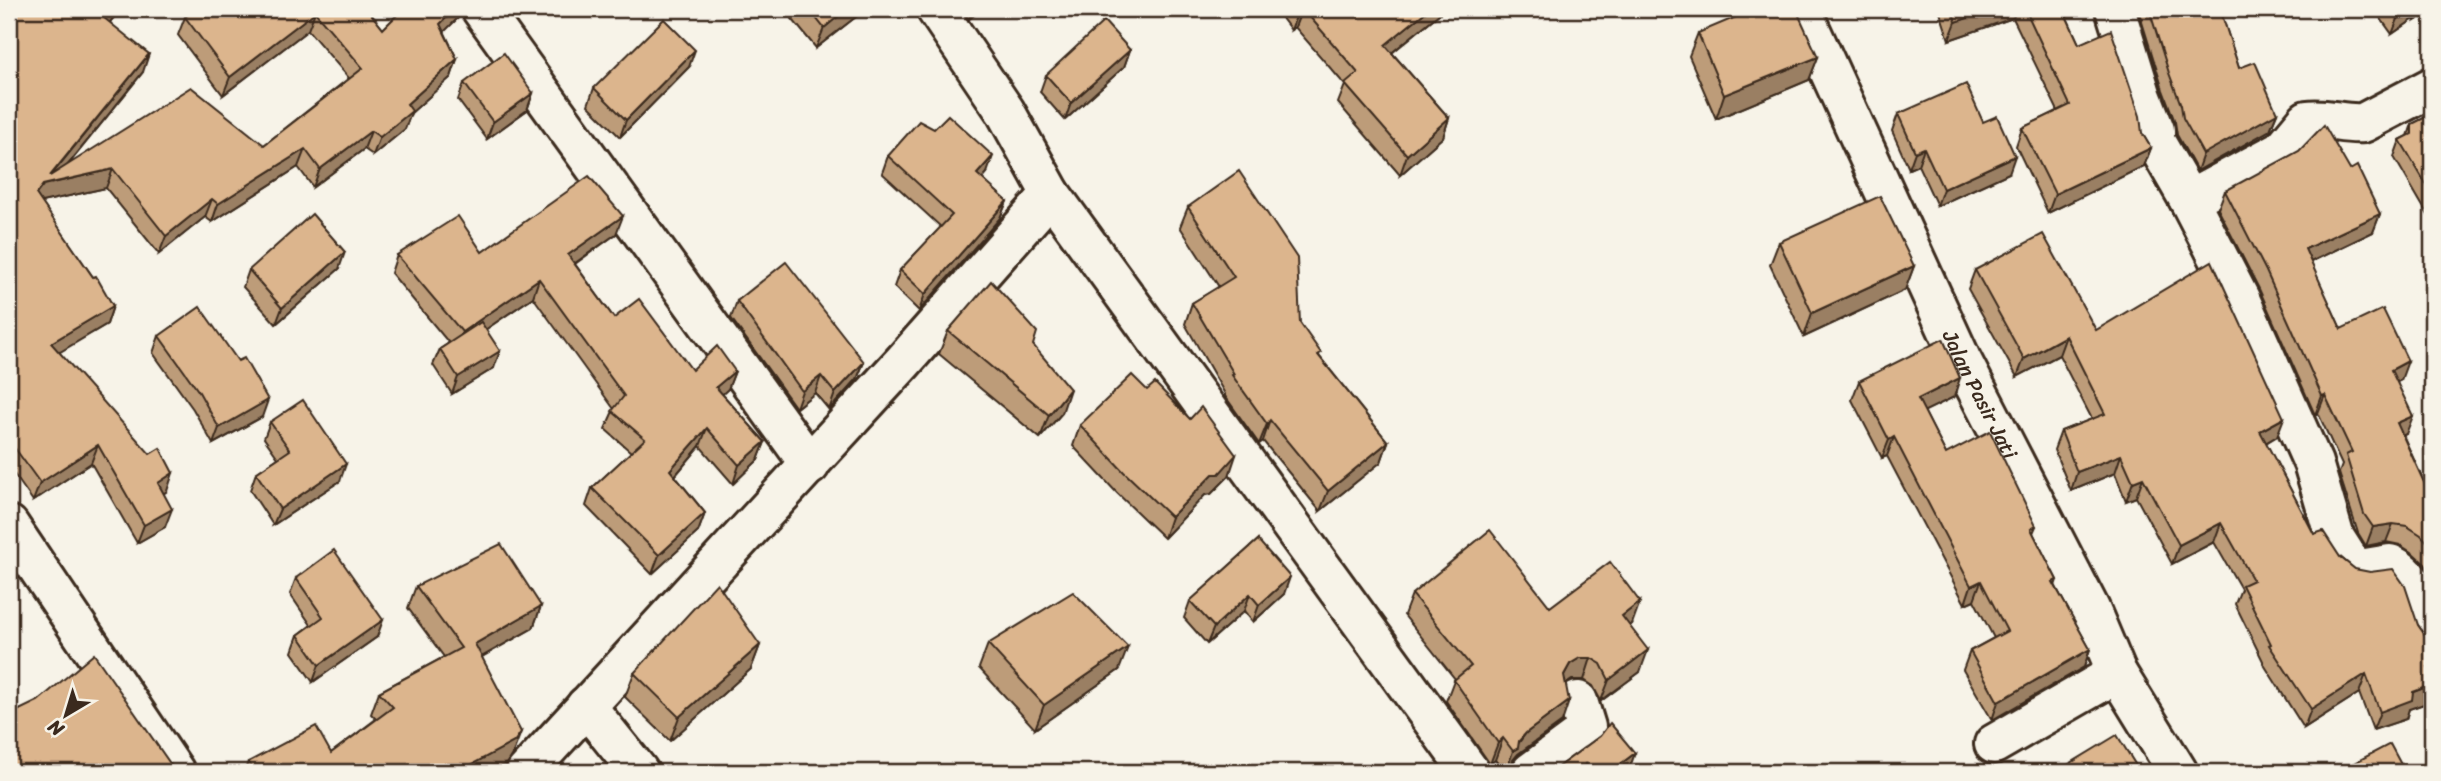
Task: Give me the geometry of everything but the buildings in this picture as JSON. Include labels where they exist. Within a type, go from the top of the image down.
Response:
[{"type":"street","points":[[481,9],[810,465]]},
{"type":"street","points":[[936,9],[1005,111],[1051,194],[1470,772]]},
{"type":"street","name":"Jalan Pasir Jati","points":[[1801,9],[1961,359],[2090,609],[2117,673],[2178,772]]},
{"type":"street","points":[[2115,9],[2155,130],[2155,141],[2235,287],[2313,463],[2335,538],[2351,564],[2360,569],[2390,564],[2404,572],[2414,585],[2432,637]]},
{"type":"street","points":[[2189,200],[2282,150],[2306,120],[2322,118],[2362,123],[2432,87]]},
{"type":"street","points":[[526,772],[810,465],[1051,194]]},
{"type":"street","points":[[9,525],[175,772]]},
{"type":"street","points":[[1994,744],[2117,673]]},
{"type":"street","points":[[1531,772],[1581,735],[1586,727],[1578,701]]},
{"type":"street","points":[[586,706],[639,772]]}]
